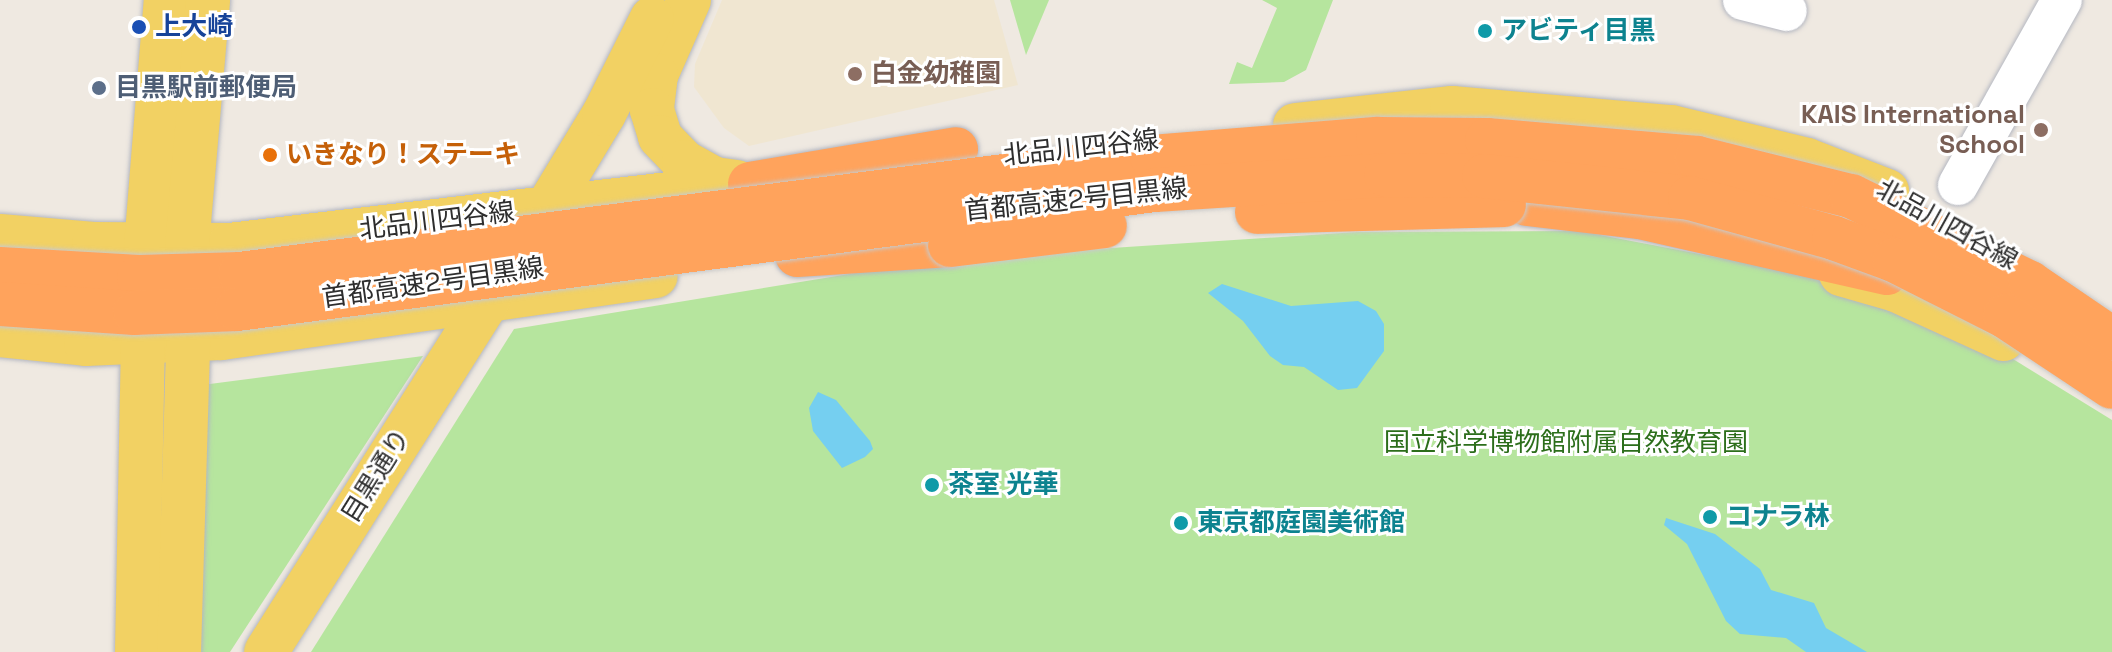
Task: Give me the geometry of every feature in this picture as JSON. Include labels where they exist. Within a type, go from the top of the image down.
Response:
[{"type":"highway","points":[[750,184],[956,149],[1341,115],[1508,110],[1665,130],[1791,163],[1863,192],[1959,268]]},
{"type":"highway","name":"首都高速2号目黒線","points":[[0,269],[139,277],[240,274],[954,179],[1378,139],[1501,140],[1697,158],[1851,196],[1959,268],[2041,338],[2112,387]]},
{"type":"highway","name":"首都高速2号目黒線","points":[[0,304],[135,313],[237,309],[973,210],[1155,190],[1386,175],[1554,181],[1690,198],[1834,238],[1959,268],[2112,337]]},
{"type":"highway","points":[[797,255],[950,245],[1212,213],[1527,204],[1640,217],[1959,268]]},
{"type":"main road","points":[[166,0],[167,246]]},
{"type":"main road","points":[[167,246],[208,0]]},
{"type":"main road","points":[[547,208],[604,114],[661,0]]},
{"type":"main road","points":[[689,0],[656,75],[652,110],[660,137],[684,162],[715,179],[750,184]]},
{"type":"main road","name":"北品川四谷線","points":[[0,236],[167,246],[547,208],[1452,108],[1671,127],[1759,146],[1867,182],[2018,262],[2112,337]]},
{"type":"main road","points":[[0,335],[143,344],[188,341],[1058,218],[1317,201],[1471,202],[1667,231],[1765,251],[1896,290],[1984,328],[2074,381],[2112,410]]},
{"type":"main road","name":"目黒通り","points":[[266,652],[488,301]]},
{"type":"main road","points":[[179,652],[188,341]]},
{"type":"main road","points":[[137,652],[143,344]]},
{"type":"street","points":[[1743,0],[1787,11]]},
{"type":"street","points":[[1958,185],[2062,0]]},
{"type":"shaded area","name":"白金幼稚園","points":[[722,0],[994,0],[1018,85],[749,146],[724,128],[694,87],[695,64]]},
{"type":"green space","points":[[1010,0],[1049,0],[1026,55]]},
{"type":"green space","points":[[1262,0],[1333,0],[1306,70],[1284,82],[1229,84],[1237,62],[1252,68],[1277,8]]},
{"type":"green space","name":"国立科学博物館附属自然教育園","points":[[1579,231],[1794,272],[1893,305],[1987,343],[2112,420],[2112,652],[311,652],[514,329],[941,259],[1357,232]]},
{"type":"green space","points":[[423,356],[230,652],[186,652],[202,385]]},
{"type":"water","points":[[1222,284],[1291,306],[1358,301],[1376,311],[1384,324],[1384,351],[1357,388],[1338,390],[1304,367],[1283,365],[1270,356],[1243,321],[1208,293]]},
{"type":"water","points":[[818,392],[836,400],[870,441],[873,449],[865,457],[842,468],[813,431],[809,408]]},
{"type":"water","points":[[1666,518],[1715,534],[1760,569],[1771,590],[1814,603],[1826,628],[1867,652],[1806,652],[1786,638],[1740,634],[1726,621],[1687,544],[1664,525]]},
{"type":"place","name":"上大崎","points":[[139,27]]},
{"type":"place","name":"アビティ目黒","points":[[1485,31]]},
{"type":"place","name":"白金幼稚園","points":[[855,74]]},
{"type":"place","name":"目黒駅前郵便局","points":[[99,88]]},
{"type":"place","name":"KAIS International School","points":[[2041,130]]},
{"type":"place","name":"いきなり！ステーキ","points":[[270,155]]},
{"type":"place","name":"茶室 光華","points":[[932,485]]},
{"type":"place","name":"コナラ林","points":[[1710,517]]},
{"type":"place","name":"東京都庭園美術館","points":[[1181,523]]}]
